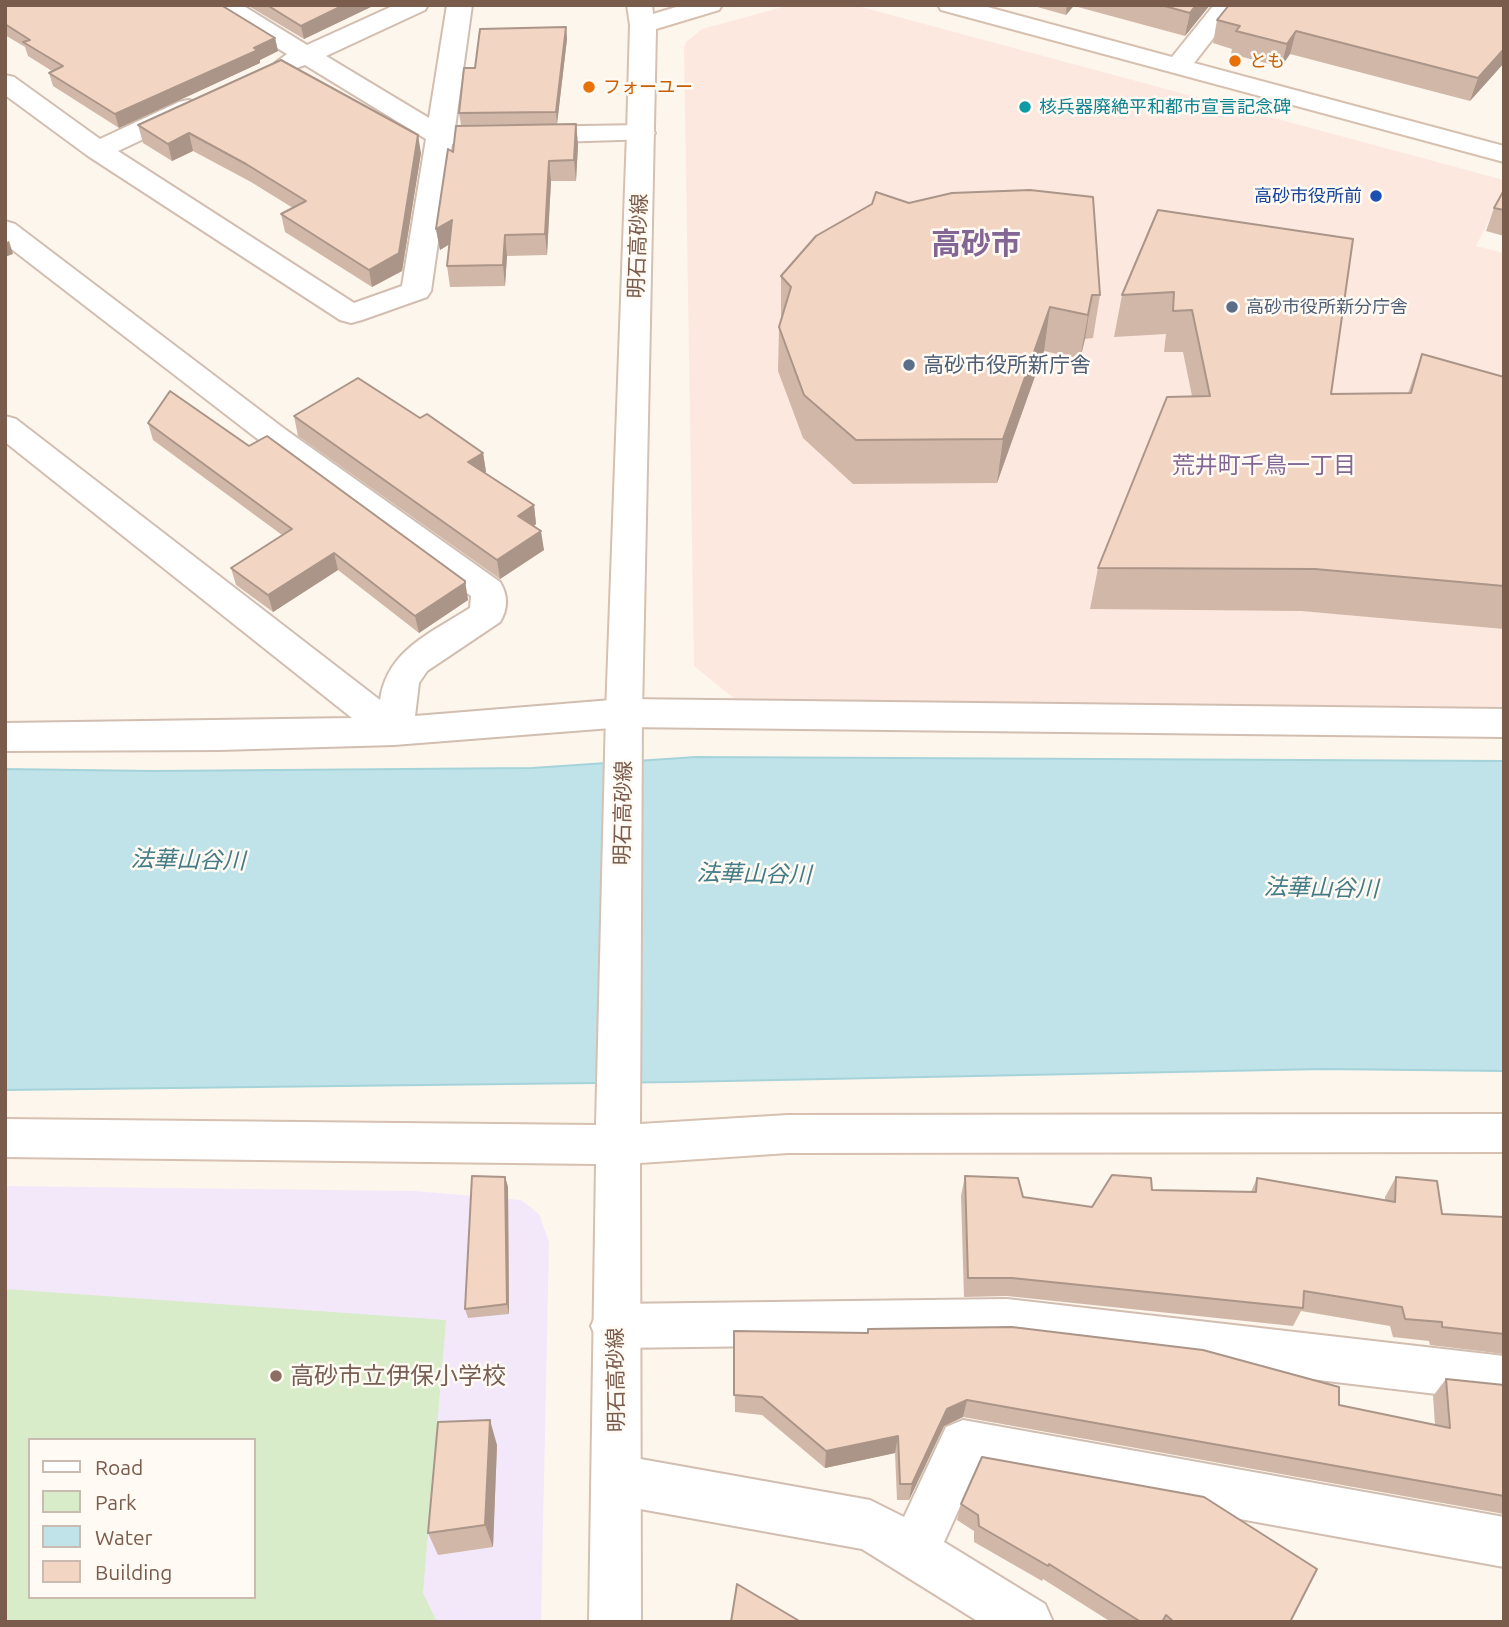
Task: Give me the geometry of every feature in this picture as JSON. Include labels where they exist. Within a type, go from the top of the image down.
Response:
[{"type":"street","points":[[224,5],[440,136],[641,133]]},
{"type":"street","points":[[270,71],[416,5]]},
{"type":"street","points":[[5,83],[98,149],[351,314],[416,291],[460,5]]},
{"type":"street","points":[[641,15],[710,5]]},
{"type":"street","points":[[950,5],[1504,154]]},
{"type":"street","points":[[1178,66],[1227,5]]},
{"type":"street","name":"明石高砂線","points":[[615,1622],[618,1480],[615,1326],[618,1092],[624,730],[641,133],[641,15]]},
{"type":"street","points":[[98,149],[209,99]]},
{"type":"street","points":[[5,230],[275,437],[488,591],[488,612],[414,662],[401,681],[394,730]]},
{"type":"street","points":[[5,426],[394,730]]},
{"type":"street","points":[[5,737],[219,736],[394,730],[1504,723]]},
{"type":"street","points":[[5,1138],[618,1145],[788,1134],[1504,1133]]},
{"type":"street","points":[[615,1326],[1007,1321],[1504,1379]]},
{"type":"street","points":[[914,1552],[963,1444],[1504,1542]]},
{"type":"street","points":[[618,1480],[870,1525],[1027,1622]]},
{"type":"shaded area","points":[[790,5],[854,5],[1504,180],[1504,190],[1476,246],[1504,253],[1504,710],[736,700],[694,666],[684,48],[686,42],[702,29]]},
{"type":"shaded area","name":"高砂市立伊保小学校","points":[[5,1186],[414,1191],[521,1200],[539,1214],[549,1242],[541,1622],[5,1622]]},
{"type":"green space","points":[[5,1289],[446,1320],[423,1593],[437,1622],[5,1622]]},
{"type":"water","name":"法華山谷川","points":[[696,757],[1504,761],[1504,1071],[1323,1069],[677,1082],[5,1090],[5,769],[153,771],[532,768]]},
{"type":"building","points":[[5,5],[221,5],[275,38],[254,48],[258,50],[115,114],[49,73],[63,66],[23,42],[30,40],[5,24]]},
{"type":"building","points":[[267,5],[344,5],[301,26]]},
{"type":"building","points":[[1161,5],[1196,5],[1190,13]]},
{"type":"building","points":[[1229,5],[1504,5],[1504,49],[1478,78],[1296,31],[1287,44],[1236,31],[1240,26],[1217,20]]},
{"type":"building","points":[[566,27],[556,112],[459,113],[464,68],[475,68],[480,29]]},
{"type":"building","points":[[281,60],[418,135],[399,253],[369,270],[281,214],[306,201],[189,133],[168,144],[138,125]]},
{"type":"building","points":[[576,124],[574,160],[549,161],[545,234],[505,235],[503,265],[447,266],[452,220],[436,229],[448,149],[453,152],[456,126]]},
{"type":"building","name":"高砂市役所新庁舎","points":[[1030,190],[1093,197],[1100,295],[1092,295],[1088,315],[1050,307],[1003,439],[856,440],[804,395],[779,327],[791,287],[781,276],[816,236],[872,204],[876,192],[909,203],[952,193]]},
{"type":"building","points":[[1504,190],[1504,210],[1494,208]]},
{"type":"building","points":[[1158,210],[1353,239],[1331,394],[1411,393],[1422,354],[1504,377],[1504,586],[1315,569],[1098,568],[1167,397],[1210,396],[1192,310],[1173,311],[1174,292],[1122,295]]},
{"type":"building","points":[[358,378],[420,418],[427,414],[483,453],[468,462],[534,505],[518,516],[541,531],[497,560],[294,416]]},
{"type":"building","points":[[170,391],[249,446],[267,436],[465,583],[415,616],[334,553],[268,595],[231,568],[292,529],[148,423]]},
{"type":"building","points":[[1112,1175],[1151,1178],[1152,1190],[1256,1192],[1257,1178],[1395,1202],[1396,1177],[1437,1181],[1442,1214],[1504,1217],[1504,1334],[1442,1327],[1442,1322],[1405,1319],[1402,1307],[1304,1291],[1303,1308],[1012,1278],[968,1278],[965,1176],[1018,1178],[1023,1197],[1092,1207]]},
{"type":"building","points":[[472,1176],[505,1177],[507,1304],[465,1309]]},
{"type":"building","points":[[1012,1327],[1203,1350],[1339,1387],[1339,1405],[1450,1428],[1446,1379],[1504,1385],[1504,1496],[967,1400],[947,1409],[912,1484],[900,1484],[898,1436],[826,1451],[762,1397],[734,1395],[734,1331],[868,1333],[868,1329]]},
{"type":"building","points":[[490,1420],[485,1525],[428,1533],[438,1422]]},
{"type":"building","points":[[982,1457],[1204,1497],[1317,1569],[1290,1622],[1174,1622],[1166,1615],[1162,1622],[1141,1622],[1049,1564],[1048,1566],[979,1526],[978,1515],[961,1504]]},
{"type":"building","points":[[737,1584],[801,1622],[731,1622]]},
{"type":"place","name":"とも","points":[[1235,61]]},
{"type":"place","name":"フォーユー","points":[[589,87]]},
{"type":"place","name":"核兵器廃絶平和都市宣言記念碑","points":[[1025,107]]},
{"type":"place","name":"高砂市役所前","points":[[1376,196]]},
{"type":"place","name":"高砂市役所新分庁舎","points":[[1232,307]]},
{"type":"place","name":"高砂市役所新庁舎","points":[[909,365]]},
{"type":"place","name":"高砂市立伊保小学校","points":[[276,1376]]},
{"type":"district","name":"高砂市","points":[[976,244]]},
{"type":"district","name":"荒井町千鳥一丁目","points":[[1264,465]]}]
